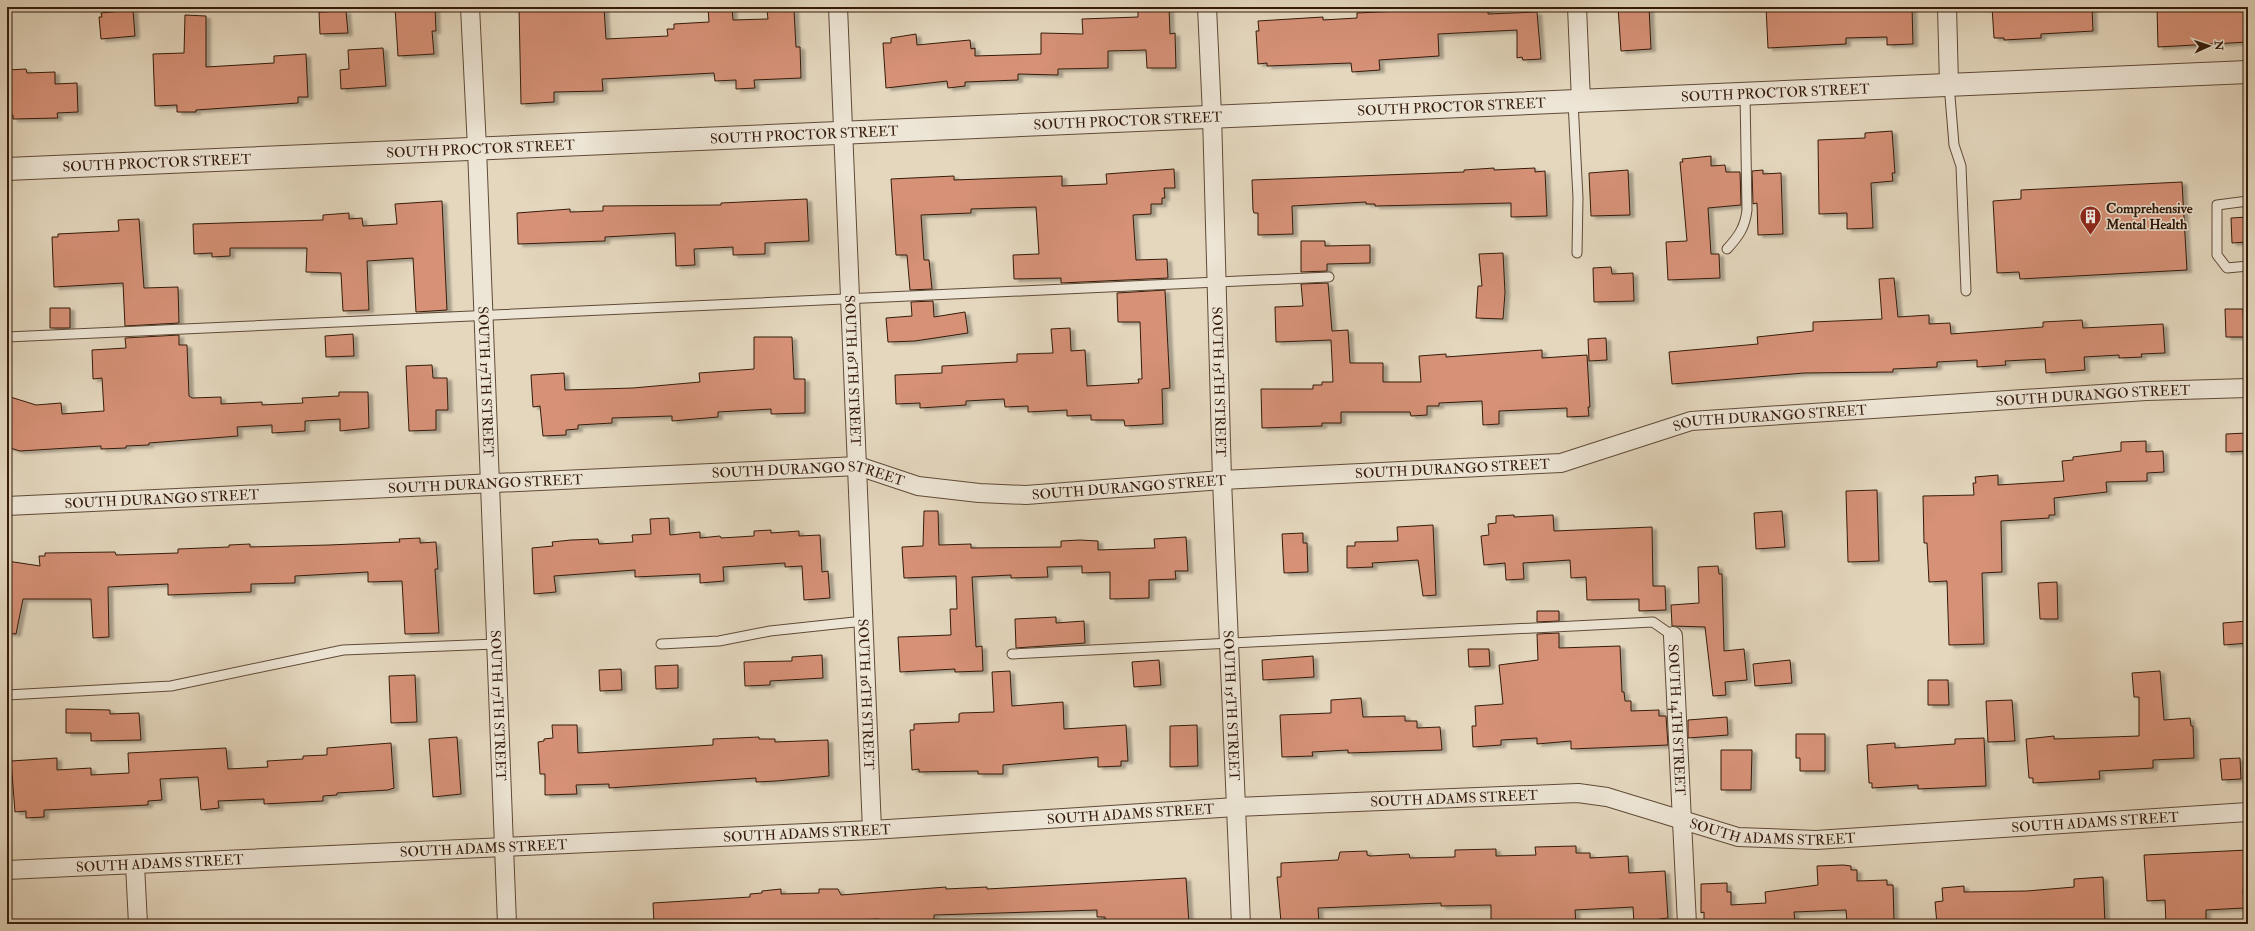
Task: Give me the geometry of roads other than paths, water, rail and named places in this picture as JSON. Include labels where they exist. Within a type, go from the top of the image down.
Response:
[{"type":"street","name":"SOUTH 17TH STREET","points":[[470,7],[477,148],[507,924]]},
{"type":"street","name":"SOUTH 16TH STREET","points":[[838,7],[872,830]]},
{"type":"street","name":"SOUTH 15TH STREET","points":[[1207,7],[1212,115],[1222,480],[1241,924]]},
{"type":"street","points":[[1577,7],[1577,102]]},
{"type":"street","points":[[1947,7],[1949,84]]},
{"type":"street","name":"SOUTH PROCTOR STREET","points":[[7,169],[1212,115],[1577,102],[1949,84],[2248,72]]},
{"type":"street","name":"SOUTH DURANGO STREET","points":[[7,506],[490,482],[858,466],[918,486],[1018,494],[1222,480],[1561,463],[1585,457],[1664,428],[1691,421],[2146,391],[2248,388]]},
{"type":"street","name":"SOUTH 14TH STREET","points":[[1674,636],[1687,924]]},
{"type":"street","name":"SOUTH ADAMS STREET","points":[[7,870],[872,830],[1236,807],[1578,793],[1607,797],[1738,837],[1816,840],[2248,812]]},
{"type":"street","points":[[135,865],[138,924]]},
{"type":"lane","points":[[1949,84],[1954,145],[1961,166],[1966,291]]},
{"type":"lane","points":[[1727,248],[1740,235],[1745,223],[1747,210],[1745,94]]},
{"type":"lane","points":[[1577,102],[1577,253]]},
{"type":"lane","points":[[2248,201],[2217,205],[2217,255],[2227,268],[2248,266]]},
{"type":"lane","points":[[7,337],[1330,277]]},
{"type":"lane","points":[[661,644],[719,641],[770,631],[864,622]]},
{"type":"lane","points":[[1012,654],[1653,622],[1674,636]]},
{"type":"lane","points":[[7,695],[171,686],[343,650],[496,644]]},
{"type":"place","name":"Comprehensive Mental Health","points":[[2090,236]]}]
